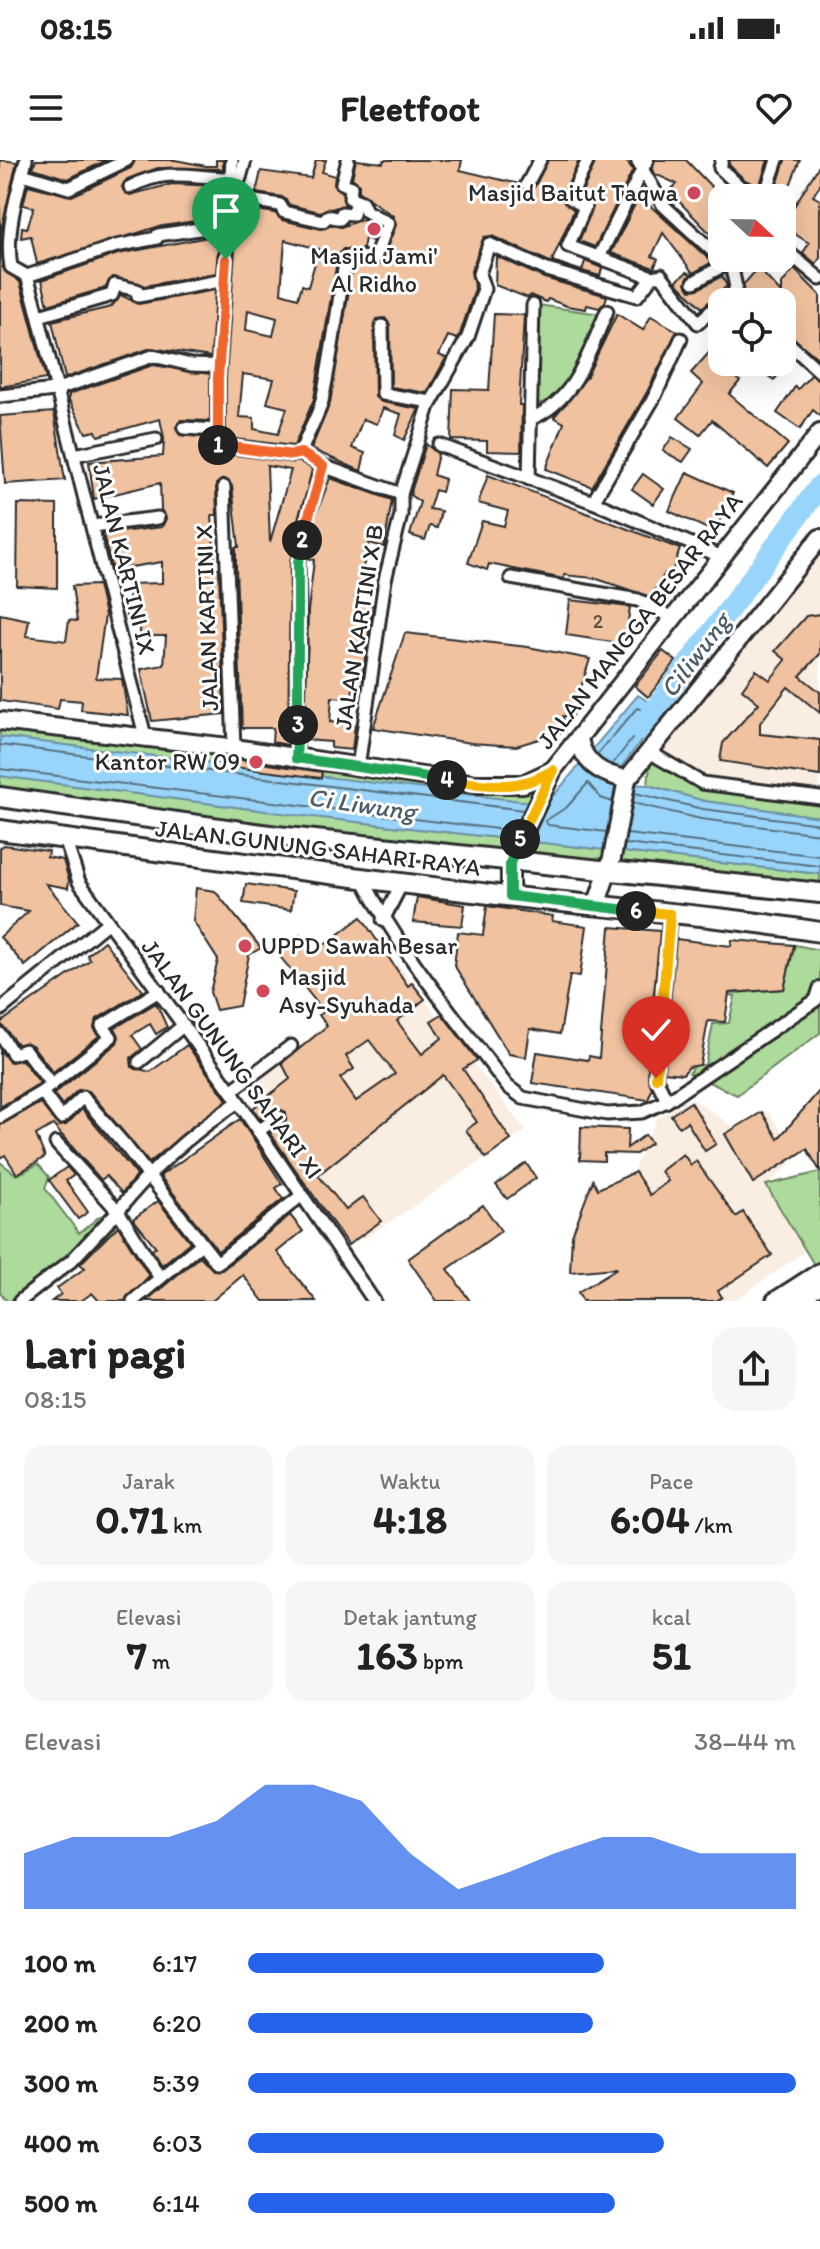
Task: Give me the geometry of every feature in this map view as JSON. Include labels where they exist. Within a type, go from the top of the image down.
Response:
[{"type":"main road","name":"JALAN MANGGA BESAR RAYA","points":[[510,896],[513,856],[553,770],[581,747],[673,618],[820,433]]},
{"type":"main road","points":[[596,906],[611,864],[627,776],[651,753],[813,555],[820,538]]},
{"type":"main road","points":[[0,721],[234,748],[503,786],[532,781],[553,770]]},
{"type":"main road","points":[[581,747],[597,769],[627,776]]},
{"type":"main road","name":"JALAN GUNUNG SAHARI RAYA","points":[[0,797],[277,836],[611,864],[820,893]]},
{"type":"main road","name":"JALAN GUNUNG SAHARI RAYA","points":[[0,830],[363,879],[670,914],[733,918],[820,932]]},
{"type":"main road","points":[[273,866],[277,836]]},
{"type":"main road","points":[[775,1301],[820,1272]]},
{"type":"main road","points":[[797,1301],[820,1285]]},
{"type":"street","points":[[26,160],[8,252],[11,267],[27,276],[116,246],[157,238],[158,235],[227,225]]},
{"type":"street","points":[[22,174],[69,188],[127,160]]},
{"type":"street","points":[[232,160],[219,366],[220,446],[301,453],[323,466],[401,494]]},
{"type":"street","points":[[130,187],[149,178],[177,172],[231,179],[242,177],[245,160]]},
{"type":"street","points":[[301,453],[306,431],[318,412],[328,373],[346,257],[375,258],[388,223],[367,212],[363,203],[350,198],[351,187],[342,183],[348,160]]},
{"type":"street","points":[[527,184],[540,160]]},
{"type":"street","points":[[588,160],[570,198],[585,207],[568,245],[652,277],[663,276],[698,323],[708,314]]},
{"type":"street","points":[[722,160],[720,168],[737,184]]},
{"type":"street","points":[[768,184],[777,160]]},
{"type":"street","points":[[599,257],[642,163]]},
{"type":"street","points":[[642,163],[663,205],[708,247]]},
{"type":"street","points":[[230,197],[280,205],[284,212],[323,221],[328,216],[340,219],[342,213],[353,214],[356,200]]},
{"type":"street","name":"JALAN KARTINI X B","points":[[358,767],[385,580],[401,515],[401,494],[431,402],[468,337],[484,289],[479,274],[489,244],[547,270],[637,296],[652,277]]},
{"type":"street","points":[[796,259],[820,279]]},
{"type":"street","points":[[694,282],[710,272]]},
{"type":"street","name":"JALAN KARTINI IX","points":[[27,276],[146,740]]},
{"type":"street","points":[[39,316],[112,295],[115,285],[137,290],[138,296],[225,280]]},
{"type":"street","points":[[529,479],[533,305]]},
{"type":"street","points":[[530,419],[559,404],[581,369],[607,311]]},
{"type":"street","points":[[382,326],[383,394],[431,402]]},
{"type":"street","points":[[593,502],[655,396],[681,339]]},
{"type":"street","points":[[796,350],[820,372]]},
{"type":"street","points":[[0,396],[55,390],[155,355],[191,365],[219,366]]},
{"type":"street","points":[[184,428],[218,430]]},
{"type":"street","points":[[74,455],[156,439]]},
{"type":"street","points":[[439,445],[593,502],[722,557]]},
{"type":"street","points":[[296,758],[300,647],[298,562],[306,518],[323,466]]},
{"type":"street","name":"JALAN KARTINI X","points":[[224,487],[234,748]]},
{"type":"street","points":[[93,526],[158,518]]},
{"type":"street","points":[[511,578],[638,600],[673,618]]},
{"type":"street","points":[[651,753],[702,783],[820,798]]},
{"type":"street","name":"JALAN GUNUNG SAHARI XI","points":[[65,839],[79,882],[231,1091],[374,1301]]},
{"type":"street","points":[[363,879],[383,920],[507,1086],[523,1098],[627,1115],[667,1101],[816,1000],[820,988]]},
{"type":"street","points":[[383,920],[402,883]]},
{"type":"street","points":[[667,1101],[658,1087],[656,1055],[670,914]]},
{"type":"street","points":[[0,1010],[107,923]]},
{"type":"street","points":[[0,1117],[47,1089],[111,1037],[102,1026],[159,991]]},
{"type":"street","points":[[139,1062],[184,1025]]},
{"type":"street","points":[[0,1034],[13,1054],[25,1050],[59,1118],[83,1097],[90,1104],[217,1263],[302,1195]]},
{"type":"street","points":[[231,1091],[291,1046]]},
{"type":"street","points":[[20,1301],[71,1261],[147,1175],[194,1133],[238,1102]]},
{"type":"street","points":[[258,1131],[279,1117]]},
{"type":"street","points":[[56,1143],[118,1211],[160,1278]]},
{"type":"street","points":[[133,1301],[201,1244]]},
{"type":"shaded area","points":[[820,554],[820,797],[702,783],[651,753],[807,557]]},
{"type":"shaded area","points":[[396,962],[526,1131],[364,1239],[250,1089]]},
{"type":"shaded area","points":[[692,1098],[733,1127],[768,1112],[799,1156],[767,1185],[808,1249],[734,1301],[678,1301],[615,1211],[657,1118]]},
{"type":"green space","points":[[538,305],[601,314],[575,375],[555,403],[532,403]]},
{"type":"green space","points":[[0,721],[229,750],[226,766],[0,737]]},
{"type":"green space","points":[[651,753],[702,783],[820,798],[820,817],[704,801],[648,785]]},
{"type":"green space","points":[[323,762],[421,777],[542,777],[537,803],[321,778]]},
{"type":"green space","points":[[0,776],[375,824],[820,874],[820,893],[0,798]]},
{"type":"green space","points":[[795,945],[820,950],[820,1033],[737,1095],[689,1073],[695,1065],[705,1065],[713,1024],[729,1023],[735,996],[723,994],[784,989]]},
{"type":"green space","points":[[0,1162],[17,1175],[38,1164],[49,1177],[45,1188],[79,1233],[100,1216],[117,1214],[122,1225],[22,1301],[7,1301],[0,1292]]},
{"type":"green space","points":[[820,1172],[820,1272],[819,1273],[766,1185]]},
{"type":"water","name":"Ci Liwung","points":[[638,695],[664,711],[609,783],[648,785],[704,801],[820,817],[820,874],[304,816],[0,776],[0,737],[537,803],[555,794]]},
{"type":"building","points":[[0,160],[17,162],[2,226],[3,268],[20,282],[46,379],[0,387]]},
{"type":"building","points":[[36,160],[107,160],[68,179],[33,168]]},
{"type":"building","points":[[135,160],[175,160],[216,166],[216,160],[223,160],[223,169],[158,168],[127,179],[122,187],[130,195],[172,184],[222,186],[220,217],[157,227],[37,264],[31,236],[21,238],[22,227],[27,228],[34,207],[23,205],[28,185],[72,196],[131,168]]},
{"type":"building","points":[[316,160],[326,160],[322,172],[335,176],[334,185],[342,192],[345,205],[320,212],[290,205],[282,197],[256,193],[261,171],[311,178]]},
{"type":"building","points":[[356,160],[383,163],[384,160],[462,160],[460,170],[519,184],[526,192],[534,188],[548,160],[579,160],[562,198],[574,210],[552,261],[581,271],[550,262],[492,236],[484,237],[471,271],[475,289],[460,334],[457,339],[448,336],[439,355],[446,358],[427,393],[391,387],[390,325],[385,318],[377,319],[374,326],[375,397],[382,402],[419,409],[404,440],[395,435],[401,414],[383,408],[377,424],[363,419],[352,448],[365,453],[361,471],[311,449],[330,403],[353,266],[380,264],[396,225],[393,216],[359,192],[359,184],[352,178]]},
{"type":"building","points":[[596,160],[625,160],[633,170],[595,247],[579,241],[593,207],[581,195]]},
{"type":"building","points":[[655,160],[686,160],[709,184],[708,231],[669,191],[677,184],[655,174],[652,169]]},
{"type":"building","points":[[730,160],[768,160],[760,184],[745,180],[729,165]]},
{"type":"building","points":[[785,160],[800,160],[791,184],[777,184]]},
{"type":"building","points":[[820,164],[820,185],[813,196],[820,200],[820,258],[816,264],[803,253],[809,243],[796,235],[796,203]]},
{"type":"building","points":[[641,192],[648,196],[645,201],[708,258],[708,264],[693,273],[663,233],[652,256],[658,259],[654,268],[611,253]]},
{"type":"building","points":[[238,207],[275,213],[282,220],[321,229],[331,225],[341,227],[363,219],[377,227],[372,241],[365,238],[363,249],[343,249],[338,255],[314,399],[294,446],[226,438],[226,378]],"holes":[[[285,240],[319,249],[308,287],[302,285],[298,298],[281,293]],[[248,310],[277,318],[273,336],[246,330]],[[243,374],[274,379],[267,403],[287,408],[278,434],[254,429],[254,418],[239,417]]]},
{"type":"building","points":[[219,235],[216,273],[144,286],[113,277],[105,288],[48,305],[42,280],[118,254]]},
{"type":"building","points":[[496,256],[544,278],[607,296],[605,303],[599,308],[567,306],[530,295],[528,298],[495,285]]},
{"type":"building","points":[[585,261],[602,268],[600,276],[582,271]]},
{"type":"building","points":[[796,271],[820,295],[820,360],[796,340],[796,288],[782,288],[792,272]]},
{"type":"building","points":[[687,272],[691,274],[686,283],[690,290],[722,276],[727,286],[708,288],[708,303],[702,308],[676,281]]},
{"type":"building","points":[[754,272],[762,272],[776,288],[743,288]]},
{"type":"building","points":[[215,290],[211,357],[151,348],[65,378],[52,321],[111,307],[121,295],[139,304]]},
{"type":"building","points":[[494,314],[524,315],[519,405],[522,405],[521,452],[487,451],[487,441],[451,440],[453,389],[489,390]]},
{"type":"building","points":[[617,314],[643,330],[651,316],[677,331],[647,392],[592,487],[546,469],[564,423],[554,417],[586,378]]},
{"type":"building","points":[[708,354],[708,376],[735,376],[740,381],[729,394],[788,444],[768,468],[712,420],[700,435],[678,418],[703,384],[691,373]]},
{"type":"building","points":[[153,365],[210,374],[210,421],[181,420],[176,427],[180,435],[210,438],[210,448],[217,453],[300,462],[312,469],[290,561],[288,745],[272,742],[273,728],[242,728],[236,568],[236,547],[239,547],[232,486],[224,479],[216,484],[217,515],[212,515],[215,568],[219,568],[224,714],[152,721],[141,669],[164,665],[166,636],[140,636],[140,620],[126,621],[126,603],[129,602],[128,584],[162,583],[162,562],[112,570],[103,534],[162,527],[166,518],[161,510],[160,483],[94,499],[89,462],[163,456],[164,438],[160,419],[98,436],[96,431],[86,433],[69,394]],"holes":[[[267,466],[291,470],[270,542]]]},
{"type":"building","points":[[811,375],[820,380],[820,416],[813,410],[800,429],[777,413],[795,387],[798,389]]},
{"type":"building","points":[[54,412],[65,480],[5,484],[0,416]]},
{"type":"building","points":[[672,437],[692,449],[683,462],[663,451]]},
{"type":"building","points":[[426,444],[438,454],[433,475],[445,479],[441,492],[435,490],[429,509],[441,511],[437,528],[430,526],[425,540],[410,535],[420,502],[410,495]]},
{"type":"building","points":[[687,472],[733,493],[714,532],[669,511]]},
{"type":"building","points":[[643,474],[664,489],[653,504],[632,489]]},
{"type":"building","points":[[488,475],[680,549],[671,575],[665,573],[651,597],[594,578],[564,575],[564,579],[489,564],[487,570],[468,563],[482,521],[504,526],[508,511],[478,503]]},
{"type":"building","points":[[330,478],[392,500],[384,547],[369,543],[355,599],[373,605],[362,679],[354,678],[352,699],[332,697],[330,722],[355,725],[352,750],[331,748],[331,742],[305,740],[308,611],[314,560],[307,558],[314,520]]},
{"type":"building","points":[[18,504],[57,505],[57,588],[17,586]]},
{"type":"building","points":[[98,585],[105,615],[96,678],[122,679],[128,715],[81,710],[82,701],[60,699],[58,709],[0,701],[0,614],[29,620],[26,636],[66,641],[69,620],[77,621],[72,586]]},
{"type":"building","points":[[570,600],[630,607],[625,644],[566,635]]},
{"type":"building","points":[[820,614],[820,654],[800,676],[820,692],[820,713],[788,687],[760,723],[760,734],[820,740],[820,776],[720,761],[723,743],[759,703],[742,689],[756,670],[770,680],[786,660],[775,651],[806,616]]},
{"type":"building","points":[[405,633],[528,647],[590,659],[572,716],[563,716],[565,731],[516,746],[471,743],[373,728]]},
{"type":"building","points":[[663,651],[676,661],[648,697],[635,686]]},
{"type":"building","points":[[228,758],[322,772],[321,778],[226,766]]},
{"type":"building","points":[[4,845],[48,851],[47,857],[63,860],[68,888],[46,884],[78,922],[25,966],[0,937],[29,911],[0,906],[0,848]]},
{"type":"building","points":[[246,884],[294,891],[291,910],[243,903]]},
{"type":"building","points":[[196,888],[215,891],[261,948],[249,955],[239,1006],[216,1010],[210,992],[218,960],[193,921]]},
{"type":"building","points":[[417,897],[465,905],[462,926],[413,922]]},
{"type":"building","points":[[487,906],[553,916],[552,921],[587,926],[580,976],[570,975],[560,1034],[530,1029],[526,1057],[509,1054],[454,965],[458,932],[483,935]]},
{"type":"building","points":[[361,917],[408,986],[412,983],[425,999],[397,1021],[422,1054],[442,1038],[431,1021],[442,1014],[477,1060],[463,1069],[511,1140],[486,1158],[466,1130],[477,1122],[443,1075],[318,1175],[346,1210],[363,1197],[381,1221],[348,1245],[270,1133],[286,1121],[286,1112],[278,1109],[260,1119],[253,1108],[290,1079],[282,1063],[327,1026],[319,1015],[324,1012],[278,954],[300,935],[315,952]],"holes":[[[369,1040],[395,1074],[356,1101],[340,1078],[354,1069],[346,1056]]]},
{"type":"building","points":[[610,927],[660,931],[648,1054],[648,1078],[652,1089],[648,1100],[532,1083],[537,1052],[588,1060],[589,1056],[599,1058]]},
{"type":"building","points":[[676,939],[731,946],[732,940],[794,945],[784,989],[729,993],[725,1022],[708,1021],[700,1065],[689,1067],[683,1074],[664,1072]]},
{"type":"building","points":[[104,941],[143,991],[97,1019],[94,1028],[99,1036],[53,1072],[32,1045],[17,1044],[0,1023],[90,960],[87,955]]},
{"type":"building","points":[[156,1003],[167,1027],[156,1034],[150,1024],[132,1035],[142,1049],[131,1058],[132,1067],[150,1072],[187,1045],[227,1100],[149,1163],[89,1091],[78,1090],[62,1105],[54,1094],[117,1043],[119,1036],[115,1028]]},
{"type":"building","points":[[0,1050],[9,1062],[22,1060],[40,1083],[0,1107]]},
{"type":"building","points":[[820,1090],[820,1171],[807,1149],[753,1183],[725,1134],[762,1112],[778,1139]]},
{"type":"building","points":[[691,1102],[716,1144],[705,1151],[687,1122],[679,1127],[671,1115]]},
{"type":"building","points":[[40,1103],[59,1126],[66,1125],[82,1109],[137,1175],[122,1193],[106,1176],[101,1180],[53,1125],[36,1135],[45,1157],[17,1174],[5,1155],[0,1158],[0,1125]]},
{"type":"building","points":[[240,1119],[282,1184],[276,1188],[283,1199],[218,1251],[160,1176]]},
{"type":"building","points":[[581,1127],[628,1129],[627,1148],[645,1135],[651,1143],[636,1154],[604,1153],[604,1161],[580,1160]]},
{"type":"building","points":[[683,1154],[691,1165],[696,1161],[736,1217],[743,1212],[772,1255],[718,1291],[722,1297],[716,1301],[583,1301],[578,1292],[617,1268],[570,1272],[572,1235],[593,1180],[598,1189],[635,1172],[650,1195],[668,1181],[661,1171]]},
{"type":"building","points":[[526,1163],[536,1178],[507,1199],[496,1185]]},
{"type":"building","points":[[67,1167],[74,1175],[66,1181],[88,1212],[78,1219],[49,1180]]},
{"type":"building","points":[[158,1201],[190,1242],[162,1265],[152,1250],[156,1247],[133,1219]]},
{"type":"building","points":[[483,1205],[501,1231],[448,1269],[470,1301],[437,1301],[408,1259]]},
{"type":"building","points":[[290,1215],[303,1231],[277,1252],[316,1301],[263,1301],[243,1275],[212,1301],[146,1301],[200,1256],[213,1270],[222,1270]]},
{"type":"building","points":[[118,1226],[149,1276],[125,1301],[99,1301],[92,1293],[81,1301],[52,1301],[61,1294],[57,1288],[85,1268],[80,1264]]},
{"type":"waterway","name":"Ciliwung","points":[[640,730],[820,486]]},
{"type":"place","name":"Masjid Baitut Taqwa","points":[[694,193]]},
{"type":"place","name":"Masjid Jami' Al Ridho","points":[[374,229]]},
{"type":"place","name":"Kantor RW 09","points":[[256,762]]},
{"type":"place","name":"UPPD Sawah Besar","points":[[245,946]]},
{"type":"place","name":"Masjid Asy-Syuhada","points":[[263,991]]},
{"type":"route","points":[[226,259],[218,378],[218,445],[292,455],[301,453],[323,466],[306,518],[298,562],[300,647],[296,758],[403,775],[503,786],[523,784],[553,770],[510,863],[510,896],[670,914],[656,1078]]}]
